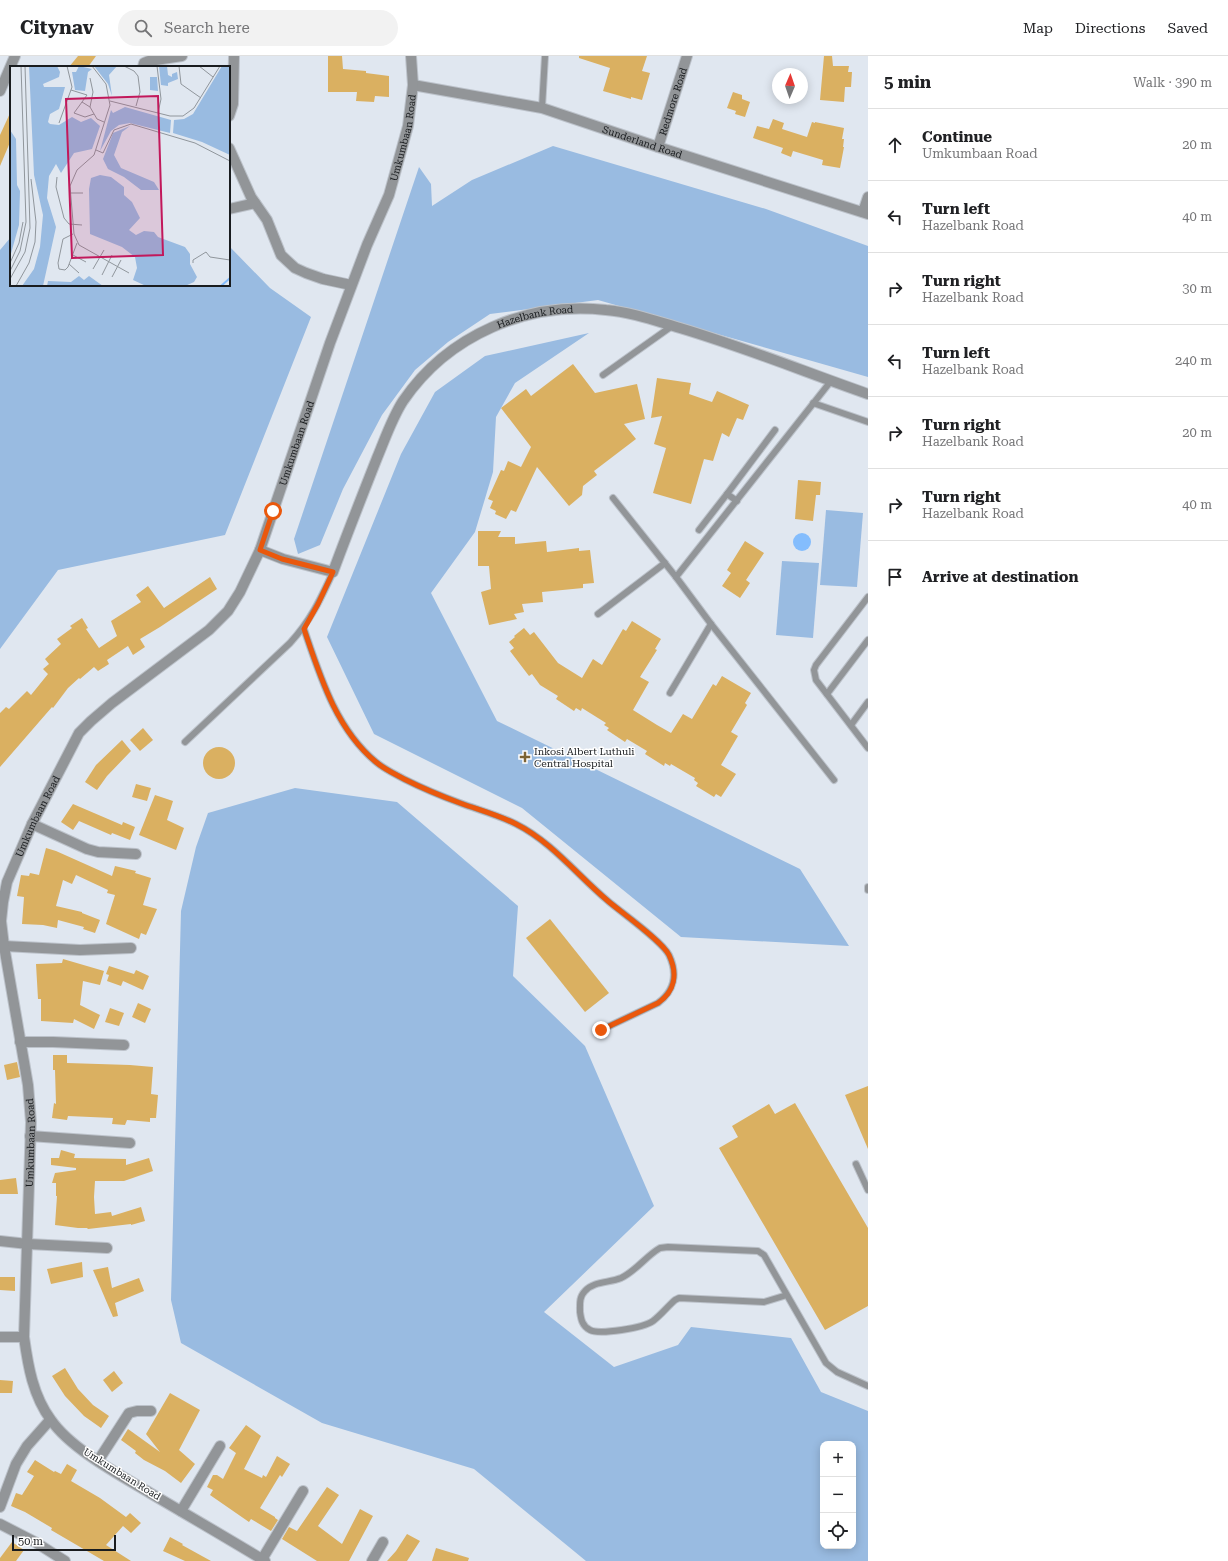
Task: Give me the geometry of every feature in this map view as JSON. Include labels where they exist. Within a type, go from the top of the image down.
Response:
[{"type":"street","points":[[11,66],[15,56]]},
{"type":"street","points":[[143,66],[144,63],[149,60],[182,56]]},
{"type":"street","points":[[230,113],[233,104],[234,56]]},
{"type":"street","name":"Umkumbaan Road","points":[[263,1560],[98,1461],[70,1439],[50,1420],[35,1390],[29,1371],[24,1337],[31,1122],[28,1085],[4,946],[2,921],[3,902],[7,882],[16,858],[79,733],[90,721],[112,703],[209,630],[228,612],[240,592],[260,550],[351,285],[389,196],[408,126],[413,86],[411,56]]},
{"type":"street","name":"Redmore Road","points":[[658,147],[687,56]]},
{"type":"street","points":[[0,91],[10,68]]},
{"type":"street","name":"Sunderland Road","points":[[413,86],[542,108],[658,147],[866,213]]},
{"type":"street","points":[[230,150],[251,197],[267,220],[282,255],[288,262],[295,268],[306,273],[323,279],[351,285]]},
{"type":"street","points":[[866,213],[868,197]]},
{"type":"street","points":[[230,209],[255,203]]},
{"type":"street","name":"Hazelbank Road","points":[[333,572],[384,440],[402,403],[417,383],[441,359],[466,339],[512,318],[541,312],[574,308],[606,310],[642,317],[706,336],[868,394]]},
{"type":"street","points":[[260,550],[282,559],[333,572]]},
{"type":"street","points":[[32,824],[87,849],[98,852],[136,854]]},
{"type":"street","points":[[4,946],[80,950],[131,948]]},
{"type":"street","points":[[20,1042],[124,1045]]},
{"type":"street","points":[[30,1136],[130,1143]]},
{"type":"street","points":[[0,1241],[107,1248]]},
{"type":"street","points":[[0,1337],[24,1337]]},
{"type":"street","points":[[98,1461],[129,1413],[137,1410],[151,1411]]},
{"type":"street","points":[[0,1507],[16,1464],[27,1446],[50,1420]]},
{"type":"street","points":[[181,1511],[220,1446]]},
{"type":"street","points":[[263,1560],[303,1491]]},
{"type":"street","points":[[0,1524],[35,1542],[65,1561]]},
{"type":"street","points":[[372,1561],[383,1542]]},
{"type":"lane","points":[[542,108],[545,56]]},
{"type":"lane","points":[[603,375],[672,326]]},
{"type":"lane","points":[[676,577],[831,381]]},
{"type":"lane","points":[[813,403],[868,422]]},
{"type":"lane","points":[[699,530],[776,430]]},
{"type":"lane","points":[[727,494],[736,501]]},
{"type":"lane","points":[[613,498],[834,780]]},
{"type":"lane","points":[[598,614],[665,563]]},
{"type":"lane","name":"Hazelbank Road","points":[[185,742],[304,629],[333,572]]},
{"type":"lane","points":[[868,597],[814,670],[816,680],[868,748]]},
{"type":"lane","points":[[670,693],[711,624]]},
{"type":"lane","points":[[304,629],[320,676],[333,706],[349,733],[376,763],[418,786],[459,803],[493,814],[516,824],[537,836],[607,900],[661,945],[669,954],[674,969],[673,985],[667,997],[658,1003],[601,1030]]},
{"type":"lane","points":[[827,694],[868,640]]},
{"type":"lane","points":[[851,725],[868,702]]},
{"type":"lane","points":[[856,1164],[868,1190]]},
{"type":"lane","points":[[787,1295],[770,1301],[756,1302],[679,1298],[653,1321],[647,1324],[637,1327],[609,1330],[589,1330],[581,1321],[580,1315],[582,1296],[590,1286],[616,1280],[624,1276],[660,1248],[668,1247],[752,1251],[762,1253],[764,1254],[826,1363],[837,1372],[868,1386]]},
{"type":"shaded area","points":[[553,146],[766,209],[868,246],[868,377],[598,300],[490,314],[448,342],[415,370],[382,415],[343,489],[320,545],[298,554],[294,539],[419,167],[431,184],[432,206],[472,180]]},
{"type":"shaded area","points":[[10,238],[10,286],[230,286],[230,247],[270,288],[311,317],[225,535],[58,570],[0,649],[0,250]]},
{"type":"shaded area","points":[[589,333],[515,383],[496,417],[493,472],[475,532],[431,593],[497,721],[800,869],[849,946],[681,937],[522,808],[374,734],[327,637],[401,454],[435,392],[485,356]]},
{"type":"shaded area","points":[[826,510],[863,513],[857,587],[820,585]]},
{"type":"shaded area","points":[[798,533],[806,533],[811,538],[809,549],[806,551],[798,551],[793,546],[793,538]]},
{"type":"shaded area","points":[[782,561],[819,563],[813,638],[776,635]]},
{"type":"shaded area","points":[[295,788],[397,802],[518,906],[513,976],[585,1046],[654,1206],[544,1312],[614,1367],[678,1345],[691,1327],[791,1338],[821,1392],[868,1411],[868,1561],[586,1561],[474,1469],[322,1423],[181,1343],[171,1300],[181,911],[196,847],[208,813]]},
{"type":"building","points":[[78,56],[96,56],[89,66],[70,66]]},
{"type":"building","points":[[328,56],[342,56],[343,69],[366,71],[366,73],[389,76],[389,97],[375,96],[374,102],[356,101],[357,92],[328,92]]},
{"type":"building","points":[[579,56],[647,56],[642,71],[650,73],[642,100],[631,97],[631,99],[603,91],[610,68],[579,58]]},
{"type":"building","points":[[824,56],[832,56],[833,66],[849,66],[848,72],[852,72],[851,87],[845,87],[844,102],[820,100]]},
{"type":"building","points":[[733,92],[742,95],[742,99],[750,102],[745,117],[735,114],[736,111],[727,108]]},
{"type":"building","points":[[10,113],[10,142],[0,166],[0,135]]},
{"type":"building","points":[[773,119],[784,123],[782,129],[807,137],[812,122],[844,128],[842,139],[844,139],[844,147],[840,168],[822,165],[823,160],[793,151],[791,157],[781,153],[783,148],[753,138],[757,126],[769,129]]},
{"type":"building","points":[[573,364],[595,393],[637,384],[645,419],[624,424],[636,439],[594,471],[597,475],[583,486],[582,495],[569,506],[537,467],[516,512],[511,510],[506,519],[495,514],[496,511],[490,508],[493,501],[488,499],[501,470],[504,471],[508,461],[521,467],[531,447],[501,408],[526,389],[531,396]]},
{"type":"building","points":[[657,378],[691,383],[689,394],[712,402],[717,391],[749,405],[743,420],[737,418],[729,437],[722,433],[713,461],[704,459],[691,504],[653,493],[666,448],[654,444],[662,416],[651,418]]},
{"type":"building","points":[[798,480],[821,482],[820,495],[816,495],[813,521],[795,519]]},
{"type":"building","points":[[478,531],[501,531],[498,537],[515,537],[515,544],[546,541],[547,552],[579,548],[579,551],[590,550],[594,583],[583,584],[583,588],[542,592],[543,602],[522,604],[524,612],[514,614],[517,619],[489,625],[481,592],[491,589],[489,566],[478,566]]},
{"type":"building","points":[[745,541],[764,553],[746,580],[750,583],[740,598],[722,586],[731,573],[727,570]]},
{"type":"building","points":[[210,577],[217,589],[140,639],[145,647],[133,655],[128,646],[107,660],[109,664],[98,671],[94,667],[80,679],[79,678],[68,688],[53,708],[52,707],[0,767],[0,713],[6,707],[9,709],[27,691],[31,695],[48,674],[43,669],[49,664],[45,659],[61,644],[57,639],[72,628],[70,626],[82,618],[88,628],[86,629],[99,648],[117,636],[111,621],[141,602],[136,595],[148,586],[164,608]]},
{"type":"building","points":[[632,621],[661,639],[655,649],[657,650],[640,677],[649,682],[633,710],[657,725],[671,733],[683,714],[692,719],[713,684],[716,686],[722,676],[751,693],[745,703],[747,705],[731,732],[738,736],[721,765],[736,774],[721,797],[716,794],[714,797],[696,786],[698,783],[694,780],[695,778],[671,764],[670,766],[665,763],[664,766],[645,754],[647,751],[627,739],[625,742],[607,730],[609,728],[604,725],[606,723],[582,708],[581,711],[576,708],[574,711],[556,699],[558,696],[540,685],[532,674],[529,676],[510,651],[514,648],[509,642],[524,628],[530,635],[534,632],[558,663],[582,678],[593,659],[602,665],[623,629],[626,631]]},
{"type":"building","points":[[143,728],[153,740],[140,751],[130,740]]},
{"type":"building","points":[[122,740],[131,751],[107,776],[97,790],[85,782],[96,765]]},
{"type":"building","points":[[216,747],[222,747],[232,754],[235,763],[234,769],[228,776],[222,779],[216,779],[206,772],[203,766],[203,760],[210,750]]},
{"type":"building","points":[[136,784],[151,788],[147,801],[132,797]]},
{"type":"building","points":[[155,795],[173,801],[167,820],[184,828],[176,850],[139,835]]},
{"type":"building","points":[[73,804],[122,825],[123,822],[135,827],[130,840],[112,833],[111,835],[79,821],[73,830],[61,822]]},
{"type":"building","points":[[46,848],[112,876],[115,866],[136,871],[135,873],[151,878],[143,905],[157,909],[146,935],[141,933],[139,939],[106,924],[115,895],[107,893],[108,890],[76,875],[72,884],[63,880],[56,906],[82,912],[100,920],[95,933],[83,929],[84,927],[58,920],[57,928],[43,925],[22,924],[24,897],[17,896],[21,875],[29,876],[30,873],[39,875]]},
{"type":"building","points":[[550,919],[609,993],[585,1012],[526,938]]},
{"type":"building","points":[[63,959],[104,971],[100,985],[83,981],[80,1005],[100,1015],[94,1029],[74,1019],[73,1023],[41,1021],[41,999],[38,999],[36,964],[62,963]]},
{"type":"building","points":[[109,966],[134,974],[136,970],[149,976],[143,990],[123,981],[121,986],[107,981],[109,975],[106,974]]},
{"type":"building","points":[[138,1003],[151,1009],[145,1023],[132,1017]]},
{"type":"building","points":[[110,1008],[124,1013],[119,1026],[105,1022]]},
{"type":"building","points":[[53,1055],[67,1055],[67,1063],[153,1067],[151,1094],[158,1095],[156,1118],[150,1118],[150,1122],[127,1120],[125,1125],[112,1124],[113,1118],[68,1116],[67,1120],[52,1118],[54,1103],[56,1104]]},
{"type":"building","points":[[17,1062],[20,1077],[7,1080],[4,1065]]},
{"type":"building","points":[[868,1086],[868,1149],[845,1095]]},
{"type":"building","points":[[795,1103],[868,1228],[868,1306],[825,1330],[719,1148],[738,1137],[732,1126],[769,1104],[775,1114]]},
{"type":"building","points":[[61,1150],[75,1154],[74,1158],[126,1159],[126,1165],[149,1158],[153,1171],[124,1181],[95,1181],[95,1214],[111,1212],[112,1216],[141,1207],[145,1221],[131,1225],[88,1229],[55,1225],[57,1196],[56,1183],[52,1183],[55,1173],[76,1170],[76,1168],[51,1165],[51,1158],[59,1158]]},
{"type":"building","points":[[16,1178],[18,1194],[0,1194],[0,1180]]},
{"type":"building","points":[[82,1262],[83,1277],[51,1284],[47,1269]]},
{"type":"building","points":[[108,1267],[112,1288],[139,1278],[144,1291],[115,1303],[118,1316],[113,1317],[93,1270]]},
{"type":"building","points":[[0,1277],[15,1277],[15,1291],[0,1290]]},
{"type":"building","points":[[65,1368],[78,1389],[93,1405],[109,1416],[101,1428],[84,1416],[65,1396],[52,1376]]},
{"type":"building","points":[[114,1371],[123,1383],[112,1392],[103,1380]]},
{"type":"building","points":[[0,1380],[13,1381],[12,1393],[0,1393]]},
{"type":"building","points":[[170,1393],[200,1410],[179,1450],[195,1464],[181,1483],[165,1471],[144,1460],[135,1453],[136,1451],[121,1440],[128,1429],[160,1452],[146,1434]]},
{"type":"building","points":[[246,1425],[261,1436],[244,1469],[262,1478],[263,1475],[266,1477],[277,1456],[290,1464],[282,1477],[280,1475],[260,1508],[278,1520],[271,1531],[251,1519],[249,1522],[210,1495],[213,1490],[207,1487],[213,1475],[217,1475],[223,1479],[236,1453],[229,1448]]},
{"type":"building","points":[[35,1460],[54,1472],[55,1471],[61,1474],[67,1464],[77,1470],[71,1481],[100,1498],[126,1517],[130,1513],[141,1523],[131,1533],[123,1526],[106,1545],[131,1561],[104,1561],[51,1530],[52,1528],[25,1512],[11,1506],[16,1493],[22,1495],[34,1476],[27,1472]]},
{"type":"building","points":[[327,1487],[339,1495],[318,1526],[342,1544],[360,1509],[373,1516],[349,1561],[317,1561],[282,1539],[289,1527],[297,1531]]},
{"type":"building","points":[[407,1534],[420,1541],[407,1561],[387,1561],[396,1551]]},
{"type":"building","points":[[170,1537],[211,1561],[185,1561],[163,1551]]},
{"type":"building","points":[[12,1542],[24,1550],[16,1561],[0,1561],[0,1558]]},
{"type":"building","points":[[436,1548],[469,1558],[468,1561],[432,1561]]},
{"type":"place","name":"Inkosi Albert Luthuli Central Hospital","points":[[525,757]]},
{"type":"route","points":[[273,511],[260,550],[282,559],[333,572],[304,629],[320,676],[333,706],[349,733],[359,745],[376,763],[392,773],[418,786],[459,803],[493,814],[516,824],[537,836],[607,900],[661,945],[669,954],[674,969],[673,985],[667,997],[658,1003],[601,1030]]}]
